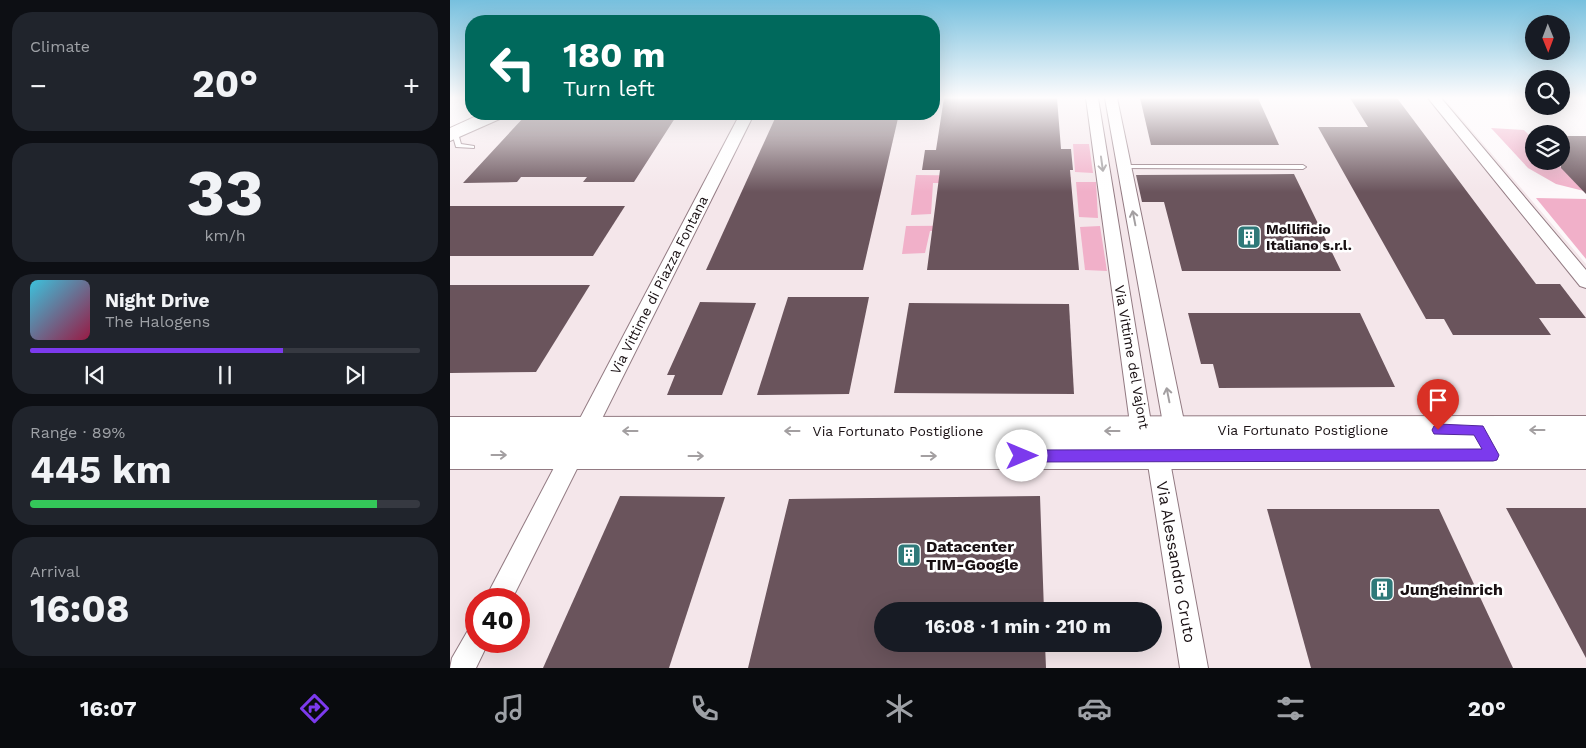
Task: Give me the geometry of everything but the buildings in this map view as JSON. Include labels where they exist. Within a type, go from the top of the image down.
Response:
[{"type":"street","name":"Via Vittime di Piazza Fontana","points":[[504,588],[738,129]]},
{"type":"street","name":"Via Vittime del Vajont","points":[[1097,129],[1142,431],[1158,456],[1175,431],[1117,129]]},
{"type":"street","points":[[1460,129],[1586,282]]},
{"type":"street","points":[[1114,248],[1140,248]]},
{"type":"street","name":"Via Fortunato Postiglione","points":[[887,443],[1158,456],[1485,443],[1586,429]]},
{"type":"street","name":"Via Fortunato Postiglione","points":[[450,430],[578,443]]},
{"type":"street","name":"Via Fortunato Postiglione","points":[[450,455],[578,443],[887,443],[1142,431],[1485,443],[1586,455]]},
{"type":"street","name":"Via Alessandro Cruto","points":[[1158,456],[1194,668]]},
{"type":"street","points":[[462,668],[470,653]]},
{"type":"lane","points":[[452,132],[458,146],[472,147]]},
{"type":"lane","points":[[1124,167],[1303,167]]},
{"type":"shaded area","points":[[471,129],[1471,129],[1586,264],[1586,668],[450,668],[450,140]]},
{"type":"shaded area","points":[[1492,129],[1525,131],[1525,165]]},
{"type":"shaded area","points":[[1073,144],[1089,144],[1093,173],[1075,172]]},
{"type":"shaded area","points":[[1532,170],[1564,170],[1584,191],[1556,184]]},
{"type":"shaded area","points":[[916,175],[1071,177],[1071,182],[933,183],[931,214],[911,215]]},
{"type":"shaded area","points":[[1076,182],[1096,182],[1098,218],[1079,217]]},
{"type":"shaded area","points":[[1536,198],[1586,199],[1586,259]]},
{"type":"shaded area","points":[[1065,225],[1065,230],[930,231],[925,253],[902,254],[906,226]]},
{"type":"shaded area","points":[[1100,226],[1107,271],[1085,270],[1080,227]]},
{"type":"place","name":"Mollificio Italiano s.r.l.","points":[[1249,237]]},
{"type":"place","name":"Datacenter TIM-Google","points":[[909,555]]},
{"type":"place","name":"Jungheinrich","points":[[1382,589]]},
{"type":"route","points":[[1022,456],[1493,455],[1478,430],[1438,430]]}]
